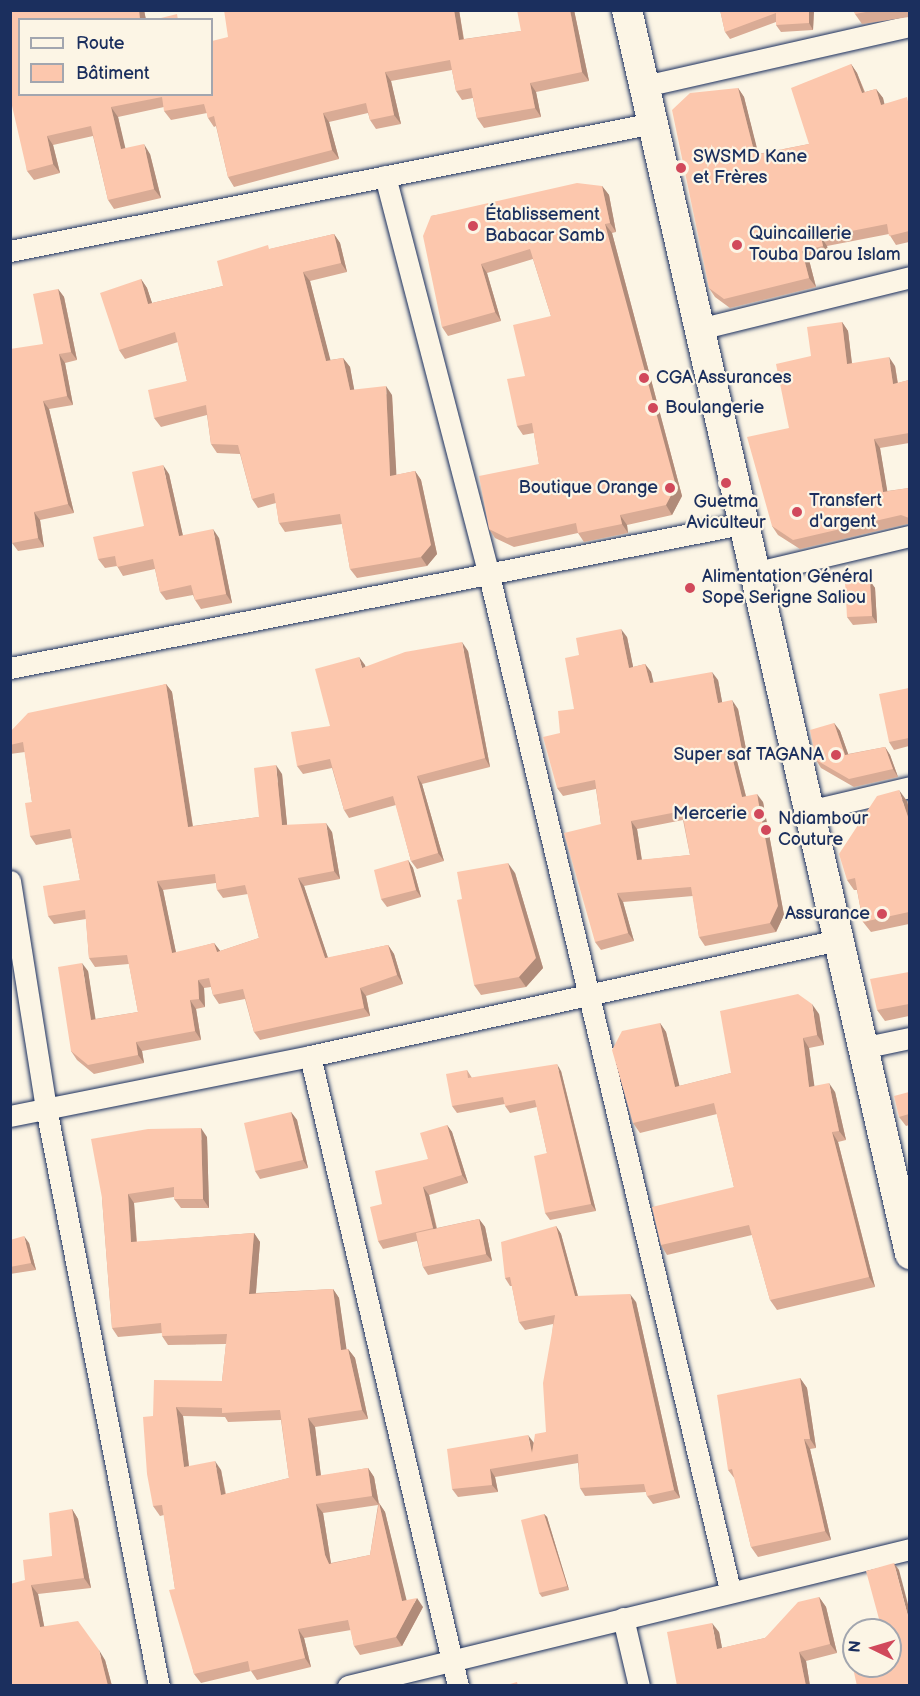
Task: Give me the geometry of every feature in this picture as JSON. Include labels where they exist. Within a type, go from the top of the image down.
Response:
[{"type":"main road","points":[[627,10],[741,524],[909,1254]]},
{"type":"street","points":[[645,86],[909,26]]},
{"type":"street","points":[[10,251],[653,123]]},
{"type":"street","points":[[385,176],[489,575],[587,997],[730,1590]]},
{"type":"street","points":[[699,329],[909,277]]},
{"type":"street","points":[[10,668],[741,524]]},
{"type":"street","points":[[753,573],[909,536]]},
{"type":"street","points":[[808,811],[909,786]]},
{"type":"street","points":[[10,880],[46,1108],[159,1686]]},
{"type":"street","points":[[10,1116],[310,1056],[587,997],[838,939]]},
{"type":"street","points":[[862,1048],[909,1038]]},
{"type":"street","points":[[310,1056],[459,1686]]},
{"type":"street","points":[[348,1686],[730,1590],[909,1549]]},
{"type":"street","points":[[622,1618],[639,1686]]},
{"type":"building","points":[[10,10],[139,10],[140,18],[18,18],[18,96],[213,96],[213,41],[228,37],[224,10],[454,10],[459,40],[521,31],[517,10],[570,10],[582,72],[530,83],[535,108],[477,118],[471,88],[456,91],[450,60],[385,72],[394,115],[370,120],[366,103],[323,113],[332,150],[228,177],[214,116],[208,118],[204,104],[164,111],[162,97],[111,107],[121,149],[144,144],[154,189],[108,200],[91,126],[47,136],[53,164],[27,171],[10,97]]},
{"type":"building","points":[[720,10],[809,10],[809,23],[776,25],[776,13],[725,32]]},
{"type":"building","points":[[854,10],[877,10],[855,14]]},
{"type":"building","points":[[177,14],[178,18],[161,18]]},
{"type":"building","points":[[851,64],[862,93],[876,89],[881,105],[907,97],[909,106],[909,231],[889,236],[887,224],[821,237],[823,246],[802,251],[809,278],[724,299],[709,288],[672,110],[690,93],[738,88],[755,155],[809,144],[791,88]]},
{"type":"building","points":[[577,183],[602,186],[610,223],[605,224],[676,486],[666,505],[620,515],[622,524],[578,533],[576,523],[507,538],[489,529],[479,476],[539,464],[532,423],[517,426],[507,379],[525,376],[513,325],[551,316],[530,249],[481,264],[495,312],[442,327],[423,236],[431,216]]},
{"type":"building","points":[[334,234],[341,263],[303,272],[326,361],[343,358],[350,390],[386,386],[390,476],[415,471],[431,545],[421,557],[350,569],[340,514],[279,523],[274,493],[252,499],[238,445],[211,444],[206,405],[154,418],[148,390],[187,381],[175,332],[119,350],[100,293],[141,279],[148,304],[223,286],[217,261],[268,245],[269,249]]},
{"type":"building","points":[[58,289],[71,352],[59,354],[67,396],[43,401],[68,504],[34,512],[38,538],[12,543],[10,536],[10,349],[43,344],[33,294]]},
{"type":"building","points":[[842,322],[847,364],[889,357],[893,384],[909,380],[909,433],[874,439],[883,492],[909,488],[909,518],[901,515],[793,540],[772,526],[747,437],[789,428],[776,364],[811,356],[807,327]]},
{"type":"building","points":[[163,465],[179,536],[213,529],[226,594],[195,600],[191,585],[160,592],[153,559],[117,567],[115,556],[98,559],[93,537],[144,526],[132,472]]},
{"type":"building","points":[[870,581],[872,616],[847,617],[845,582]]},
{"type":"building","points":[[621,629],[629,668],[645,664],[650,683],[712,672],[718,703],[732,700],[742,750],[731,752],[742,797],[757,794],[778,906],[770,923],[699,937],[691,887],[617,893],[628,933],[595,942],[564,833],[601,824],[595,780],[557,788],[543,737],[560,733],[558,711],[574,709],[565,658],[579,655],[576,638]],"holes":[[[682,811],[690,855],[637,860],[631,821]]]},
{"type":"building","points":[[462,642],[485,758],[417,776],[438,853],[411,861],[393,796],[344,810],[330,759],[297,766],[291,732],[330,726],[315,669],[359,657],[362,668],[405,652]]},
{"type":"building","points":[[166,684],[188,827],[259,817],[254,768],[276,765],[282,825],[326,823],[334,871],[298,878],[325,958],[388,945],[397,975],[360,988],[364,1008],[254,1032],[243,989],[213,995],[209,978],[198,980],[199,999],[190,1000],[195,1031],[136,1042],[138,1055],[88,1065],[71,1051],[58,967],[82,963],[91,1020],[138,1012],[127,955],[89,958],[85,910],[48,916],[43,886],[80,880],[70,829],[30,836],[25,803],[32,802],[23,742],[10,745],[10,732],[28,713]],"holes":[[[215,874],[217,890],[245,885],[259,938],[217,952],[214,943],[172,953],[157,881]]]},
{"type":"building","points":[[909,688],[909,738],[889,742],[879,694]]},
{"type":"building","points":[[834,723],[845,755],[885,747],[893,769],[849,779],[816,760],[810,730]]},
{"type":"building","points":[[899,790],[909,820],[909,912],[863,922],[855,878],[847,880],[839,854],[877,796]]},
{"type":"building","points":[[408,860],[416,890],[381,899],[374,870]]},
{"type":"building","points":[[508,863],[536,958],[519,977],[474,985],[457,900],[462,899],[457,872]]},
{"type":"building","points":[[909,972],[909,1004],[877,1010],[870,979]]},
{"type":"building","points":[[798,994],[812,1004],[817,1035],[803,1038],[809,1087],[829,1083],[839,1131],[832,1132],[869,1277],[770,1300],[749,1225],[661,1245],[652,1207],[734,1187],[714,1103],[633,1123],[612,1050],[622,1031],[660,1023],[675,1087],[731,1073],[720,1011]]},
{"type":"building","points":[[557,1064],[591,1204],[545,1213],[534,1156],[547,1153],[535,1100],[505,1106],[503,1097],[452,1106],[446,1074],[467,1070],[468,1078]]},
{"type":"building","points":[[909,1092],[909,1114],[899,1117],[894,1096]]},
{"type":"building","points":[[291,1112],[303,1160],[255,1171],[244,1123]]},
{"type":"building","points":[[447,1125],[462,1175],[423,1187],[433,1228],[378,1241],[370,1207],[382,1204],[375,1171],[428,1159],[420,1133]]},
{"type":"building","points":[[201,1128],[203,1199],[174,1199],[174,1187],[128,1194],[131,1242],[254,1233],[249,1294],[333,1289],[341,1350],[348,1349],[362,1410],[308,1418],[316,1476],[368,1468],[372,1496],[316,1504],[325,1555],[329,1564],[370,1555],[379,1503],[402,1601],[417,1598],[396,1637],[354,1646],[348,1620],[298,1629],[305,1658],[250,1671],[248,1661],[194,1674],[169,1590],[175,1589],[162,1505],[153,1506],[147,1474],[143,1417],[153,1416],[154,1380],[222,1381],[227,1334],[162,1336],[161,1323],[112,1328],[102,1198],[91,1139],[148,1129]],"holes":[[[176,1407],[222,1408],[222,1413],[280,1410],[289,1478],[221,1495],[215,1461],[184,1467]]]},
{"type":"building","points":[[479,1219],[486,1254],[423,1267],[416,1233]]},
{"type":"building","points":[[556,1226],[575,1296],[630,1294],[674,1490],[647,1496],[644,1484],[580,1488],[578,1454],[490,1469],[492,1485],[452,1489],[447,1449],[528,1435],[532,1453],[535,1434],[546,1432],[543,1383],[555,1315],[519,1322],[510,1277],[505,1278],[501,1242]]},
{"type":"building","points":[[24,1236],[31,1263],[10,1267],[10,1240]]},
{"type":"building","points":[[800,1378],[810,1439],[804,1439],[825,1531],[751,1547],[732,1469],[728,1470],[717,1395]]},
{"type":"building","points":[[72,1509],[84,1578],[31,1585],[40,1627],[78,1621],[99,1650],[108,1686],[10,1686],[10,1584],[25,1580],[23,1560],[52,1556],[49,1513]]},
{"type":"building","points":[[544,1514],[567,1586],[539,1593],[521,1520]]},
{"type":"building","points":[[894,1563],[909,1620],[909,1686],[857,1686],[855,1678],[902,1678],[902,1618],[879,1618],[866,1571]]},
{"type":"building","points":[[819,1597],[830,1644],[799,1652],[806,1686],[677,1686],[667,1632],[712,1623],[717,1649],[765,1638],[798,1602]]},
{"type":"building","points":[[517,1682],[518,1686],[503,1686]]},
{"type":"place","name":"SWSMD Kane et Frères","points":[[681,168]]},
{"type":"place","name":"Établissement Babacar Samb","points":[[473,226]]},
{"type":"place","name":"Quincaillerie Touba Darou Islam","points":[[737,245]]},
{"type":"place","name":"CGA Assurances","points":[[644,378]]},
{"type":"place","name":"Boulangerie","points":[[653,408]]},
{"type":"place","name":"Guetma Aviculteur","points":[[726,483]]},
{"type":"place","name":"Boutique Orange","points":[[670,488]]},
{"type":"place","name":"Transfert d'argent","points":[[797,512]]},
{"type":"place","name":"Alimentation Général Sope Serigne Saliou","points":[[690,588]]},
{"type":"place","name":"Super saf TAGANA","points":[[836,755]]},
{"type":"place","name":"Mercerie","points":[[759,814]]},
{"type":"place","name":"Ndiambour Couture","points":[[766,830]]},
{"type":"place","name":"Assurance","points":[[882,914]]}]
